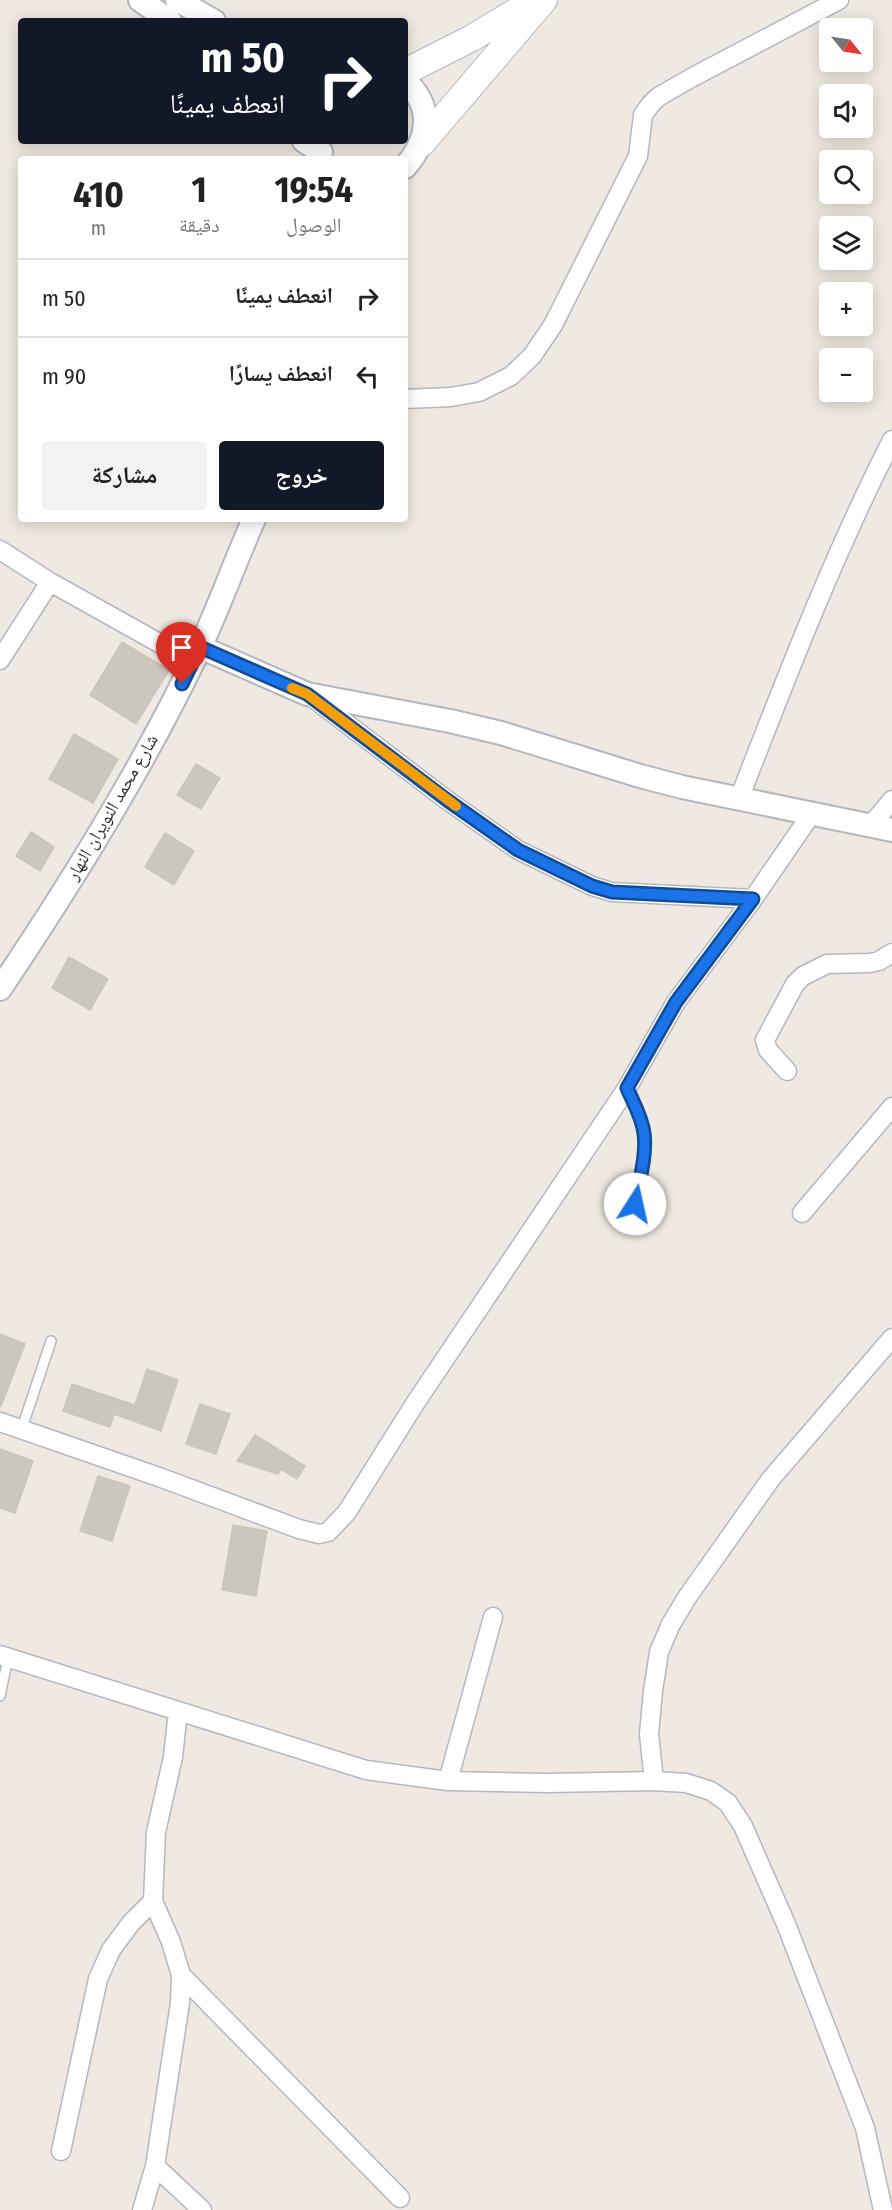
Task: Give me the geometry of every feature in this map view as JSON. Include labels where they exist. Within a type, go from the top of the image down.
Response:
[{"type":"main road","points":[[408,70],[472,38],[535,0]]},
{"type":"main road","points":[[414,155],[544,0]]},
{"type":"street","points":[[140,0],[166,18]]},
{"type":"street","points":[[177,0],[209,18]]},
{"type":"street","points":[[408,399],[451,397],[479,392],[496,385],[518,369],[532,356],[553,325],[638,156],[643,115],[650,105],[658,97],[691,78],[839,0]]},
{"type":"street","points":[[408,84],[422,105],[425,124],[408,172]]},
{"type":"street","points":[[740,799],[777,701],[837,558],[892,440]]},
{"type":"street","name":"شارع محمد النويران النهار","points":[[0,989],[104,825],[197,654],[253,522]]},
{"type":"street","points":[[0,550],[50,582],[197,654],[307,694],[450,721],[501,733],[640,776],[882,828],[892,800]]},
{"type":"street","points":[[0,660],[50,582]]},
{"type":"street","points":[[307,694],[447,800],[518,850],[592,886],[612,892],[753,899]]},
{"type":"street","points":[[0,1422],[299,1529],[319,1534],[328,1532],[346,1512],[416,1402],[627,1088],[676,1002],[753,899],[812,813]]},
{"type":"street","points":[[787,1071],[768,1050],[765,1040],[798,979],[827,964],[869,963],[879,961],[892,953]]},
{"type":"street","points":[[802,1213],[892,1107]]},
{"type":"street","points":[[654,1781],[649,1734],[653,1691],[659,1652],[671,1624],[688,1596],[770,1480],[892,1338]]},
{"type":"street","points":[[448,1781],[493,1617]]},
{"type":"street","points":[[4,1656],[366,1770],[448,1781],[547,1783],[654,1781],[686,1783],[711,1791],[728,1803],[743,1826],[786,1924],[865,2128],[883,2210]]},
{"type":"street","points":[[142,2210],[155,2166],[180,2003],[181,1975],[171,1942],[153,1901],[156,1832],[173,1757],[178,1711]]},
{"type":"street","points":[[61,2151],[98,1979],[111,1950],[131,1923],[153,1901]]},
{"type":"street","points":[[181,1975],[400,2198]]},
{"type":"street","points":[[155,2166],[202,2210]]},
{"type":"lane","points":[[627,1088],[644,1132],[644,1152],[635,1204]]},
{"type":"lane","points":[[22,1428],[51,1341]]},
{"type":"lane","points":[[0,1696],[4,1656]]},
{"type":"building","points":[[122,642],[169,670],[136,724],[90,695]]},
{"type":"building","points":[[74,734],[118,759],[93,803],[49,779]]},
{"type":"building","points":[[196,764],[220,778],[201,809],[177,795]]},
{"type":"building","points":[[31,832],[54,847],[40,871],[16,856]]},
{"type":"building","points":[[165,833],[194,851],[174,885],[145,867]]},
{"type":"building","points":[[69,957],[108,979],[90,1010],[52,988]]},
{"type":"building","points":[[0,1334],[25,1344],[1,1406],[0,1406]]},
{"type":"building","points":[[147,1369],[178,1380],[161,1431],[114,1414],[110,1427],[63,1411],[72,1384],[135,1405]]},
{"type":"building","points":[[200,1404],[230,1414],[216,1454],[186,1444]]},
{"type":"building","points":[[255,1435],[305,1466],[297,1479],[281,1469],[278,1474],[237,1461]]},
{"type":"building","points":[[0,1449],[33,1461],[15,1513],[0,1508]]},
{"type":"building","points":[[98,1476],[130,1486],[112,1541],[80,1531]]},
{"type":"building","points":[[233,1525],[267,1531],[256,1596],[222,1590]]},
{"type":"slow traffic","points":[[292,688],[307,694],[456,806]]},
{"type":"route","points":[[182,684],[200,647],[307,694],[447,800],[518,850],[604,891],[753,899],[676,1002],[655,1035],[627,1088],[644,1132],[644,1152],[635,1204]]}]
